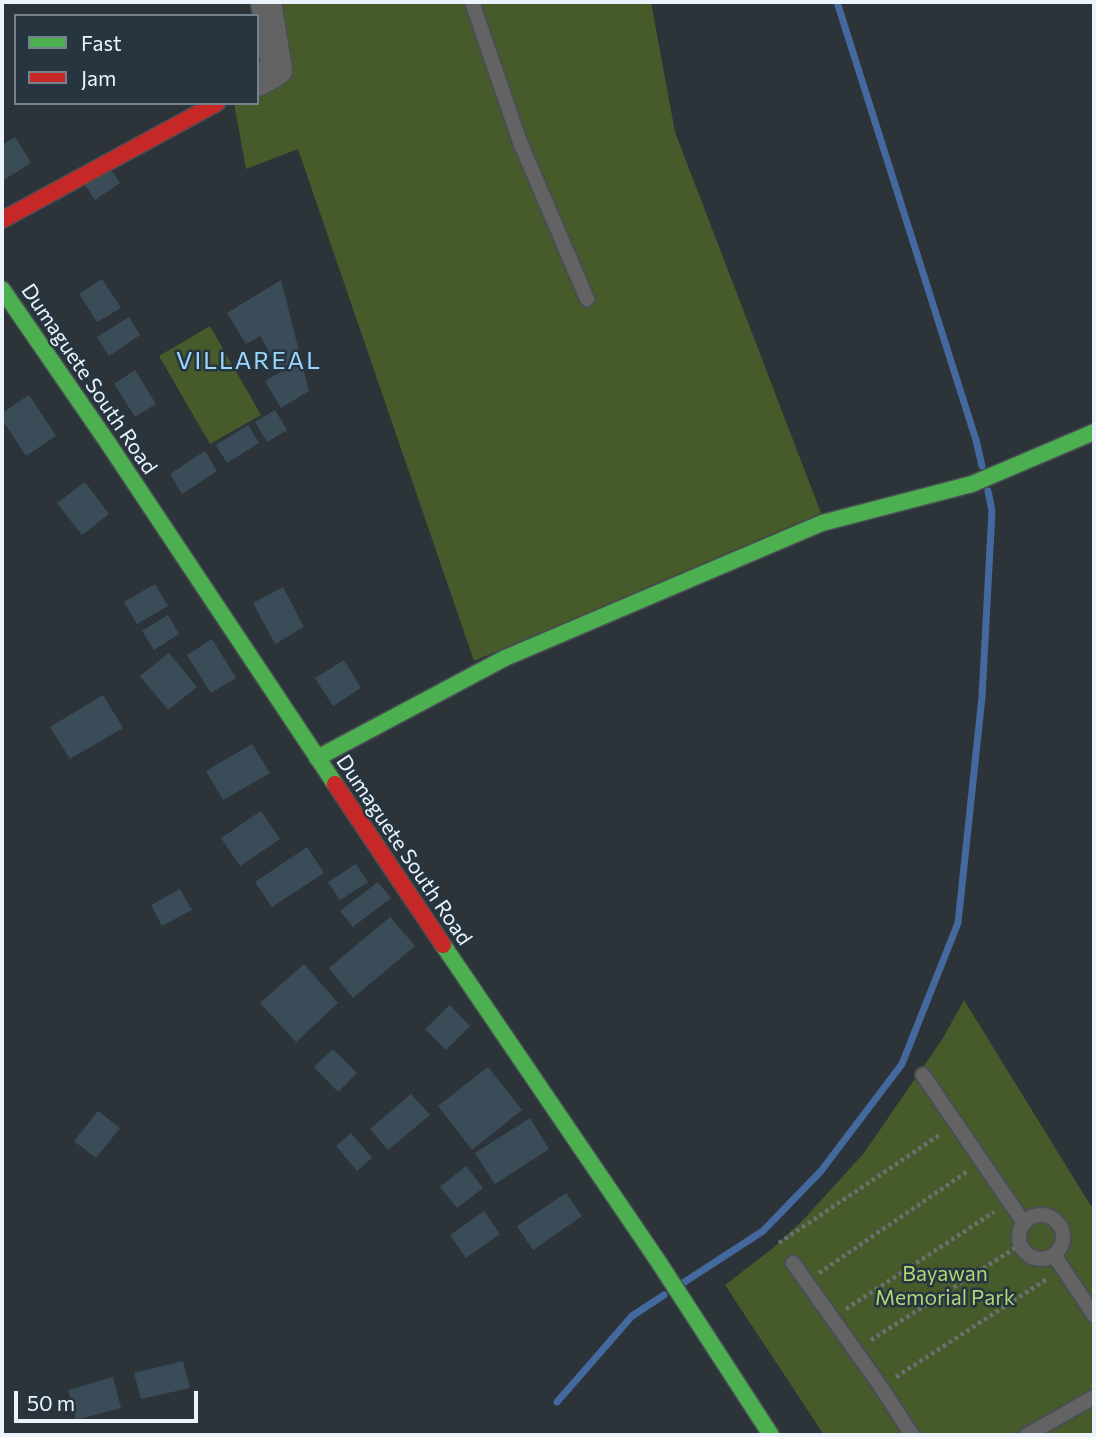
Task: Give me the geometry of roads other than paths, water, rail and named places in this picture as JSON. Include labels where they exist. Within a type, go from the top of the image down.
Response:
[{"type":"main road","points":[[2,220],[213,105]]},
{"type":"main road","name":"Dumaguete South Road","points":[[2,289],[690,1308],[771,1435]]},
{"type":"main road","points":[[317,758],[505,658],[822,523],[972,484],[1094,432]]},
{"type":"street","points":[[259,80],[278,70],[266,2]]},
{"type":"lane","points":[[472,2],[520,142],[587,299]]},
{"type":"lane","points":[[923,1075],[1024,1223]]},
{"type":"lane","points":[[1039,1214],[1052,1217],[1063,1234],[1061,1247],[1054,1255],[1045,1259],[1035,1259],[1028,1255],[1020,1245],[1018,1234],[1024,1223],[1039,1214]]},
{"type":"lane","points":[[1054,1255],[1094,1315]]},
{"type":"lane","points":[[793,1263],[912,1435]]},
{"type":"lane","points":[[1027,1435],[1094,1397]]},
{"type":"waterway","points":[[837,2],[982,466]]},
{"type":"waterway","points":[[683,1283],[763,1231],[821,1171],[902,1064],[958,923],[982,697],[992,511],[988,491]]},
{"type":"waterway","points":[[557,1402],[632,1316],[664,1295]]},
{"type":"district","name":"VILLAREAL","points":[[249,361]]},
{"type":"park label","name":"Bayawan Memorial Park","points":[[945,1286]]}]
